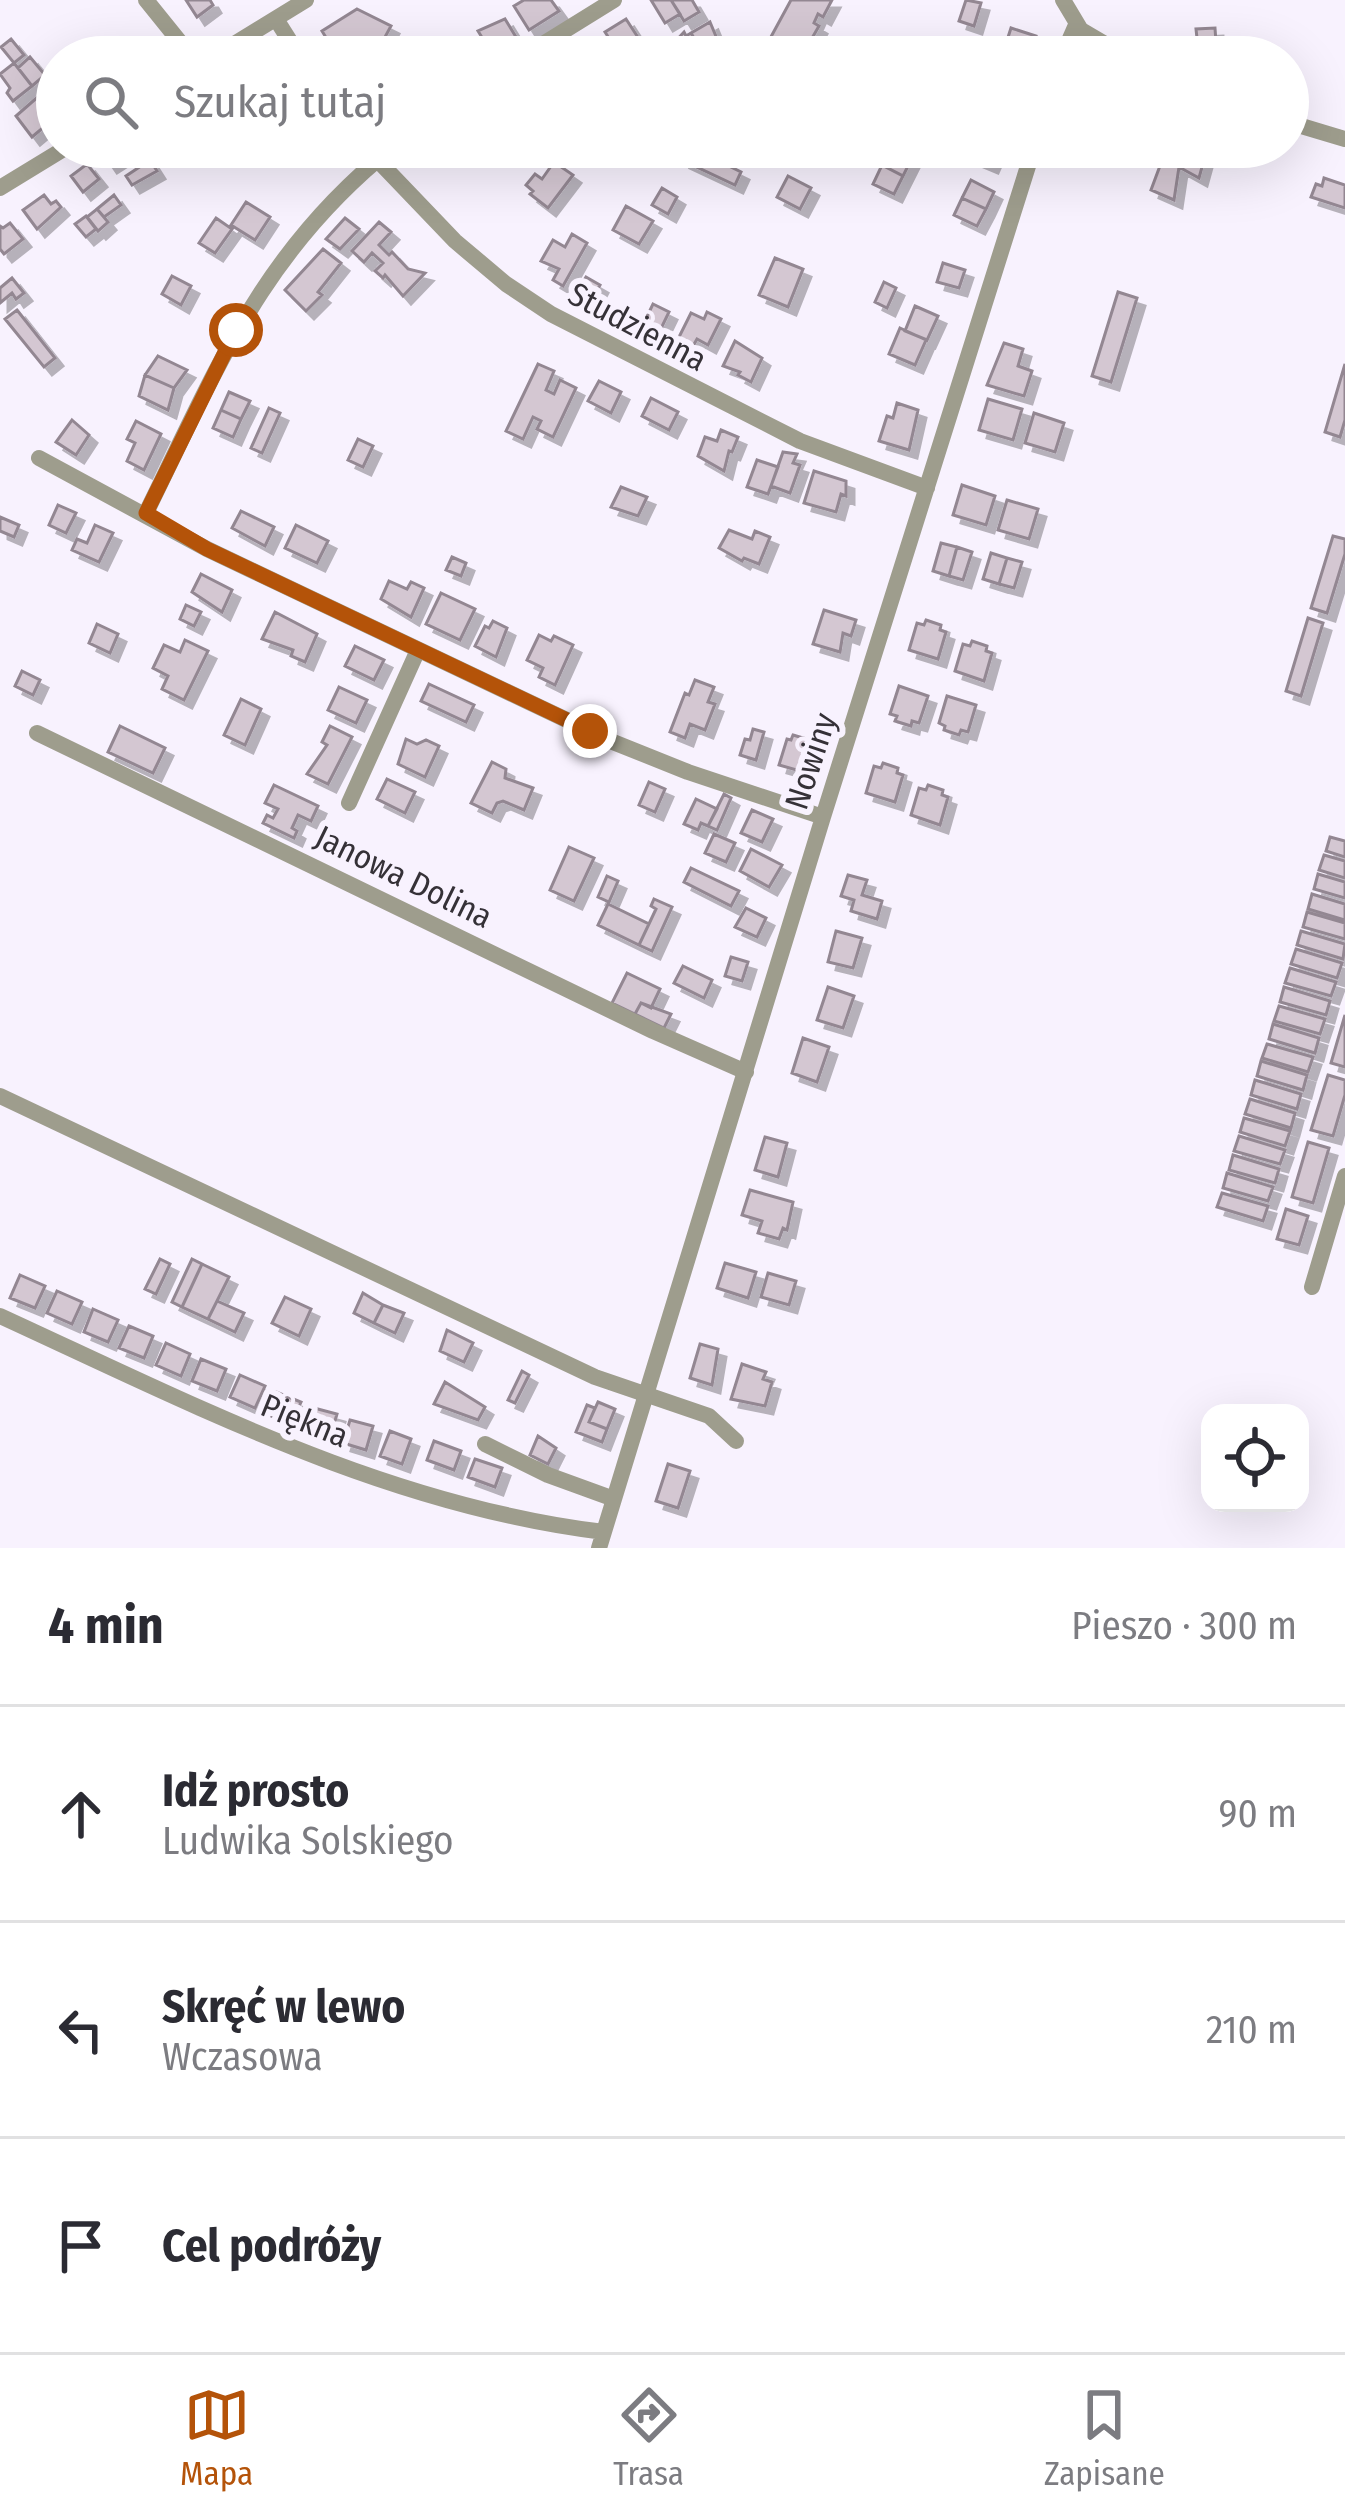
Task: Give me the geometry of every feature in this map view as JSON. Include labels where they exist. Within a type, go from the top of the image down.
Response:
[{"type":"street","points":[[146,0],[175,36]]},
{"type":"street","points":[[248,36],[306,0]]},
{"type":"street","points":[[556,36],[614,0]]},
{"type":"street","points":[[1063,0],[1076,25],[1094,36]]},
{"type":"street","points":[[276,19],[287,36]]},
{"type":"street","points":[[1071,36],[1076,25]]},
{"type":"street","points":[[1309,129],[1345,140]]},
{"type":"street","points":[[0,188],[36,166]]},
{"type":"street","points":[[146,513],[262,287],[358,168]]},
{"type":"street","name":"Studzienna","points":[[384,168],[467,253],[551,314],[800,441],[927,488]]},
{"type":"street","name":"Nowiny","points":[[601,1540],[1027,168]]},
{"type":"street","points":[[39,458],[191,541],[636,752],[823,818]]},
{"type":"street","points":[[349,803],[418,650]]},
{"type":"street","name":"Janowa Dolina","points":[[38,733],[652,1031],[746,1072]]},
{"type":"street","points":[[0,1096],[595,1377],[709,1416],[736,1441]]},
{"type":"street","points":[[1312,1288],[1345,1176]]},
{"type":"street","name":"Piękna","points":[[0,1316],[269,1440],[386,1483],[601,1540]]},
{"type":"street","points":[[484,1444],[548,1475],[614,1499]]},
{"type":"building","points":[[186,0],[210,0],[213,5],[197,17]]},
{"type":"building","points":[[524,0],[551,0],[559,11],[529,30],[514,6]]},
{"type":"building","points":[[651,0],[671,0],[680,14],[665,23]]},
{"type":"building","points":[[671,0],[692,0],[699,12],[684,21]]},
{"type":"building","points":[[791,0],[832,0],[823,17],[818,14],[813,36],[771,36]]},
{"type":"building","points":[[966,0],[981,3],[974,26],[959,21]]},
{"type":"building","points":[[357,9],[391,26],[386,36],[325,36],[322,31]]},
{"type":"building","points":[[505,19],[515,36],[481,36],[478,31]]},
{"type":"building","points":[[626,19],[637,36],[608,36],[605,32]]},
{"type":"building","points":[[710,22],[716,36],[693,36]]},
{"type":"building","points":[[1011,28],[1036,36],[1008,36]]},
{"type":"building","points":[[1215,28],[1216,36],[1197,36],[1196,29]]},
{"type":"building","points":[[11,39],[24,55],[14,63],[1,47]]},
{"type":"building","points":[[30,57],[36,64],[36,83],[32,86],[18,68]]},
{"type":"building","points":[[14,63],[32,86],[13,101],[0,74]]},
{"type":"building","points":[[36,98],[36,134],[32,137],[16,116]]},
{"type":"building","points":[[90,168],[99,179],[83,192],[71,176]]},
{"type":"building","points":[[138,168],[157,171],[132,185],[126,176]]},
{"type":"building","points":[[550,168],[563,168],[573,175],[548,208],[526,185],[535,174],[542,179]]},
{"type":"building","points":[[699,168],[733,168],[741,172],[735,185]]},
{"type":"building","points":[[881,168],[903,176],[894,194],[873,184]]},
{"type":"building","points":[[1159,168],[1179,168],[1174,200],[1151,190]]},
{"type":"building","points":[[1181,168],[1202,168],[1199,178]]},
{"type":"building","points":[[788,176],[811,188],[800,209],[777,197]]},
{"type":"building","points":[[1324,178],[1345,185],[1345,208],[1311,197]]},
{"type":"building","points":[[971,180],[994,192],[986,209],[962,198]]},
{"type":"building","points":[[662,188],[677,197],[668,214],[652,205]]},
{"type":"building","points":[[44,195],[61,207],[37,229],[23,210]]},
{"type":"building","points":[[114,195],[121,205],[104,217],[97,209]]},
{"type":"building","points":[[962,198],[986,209],[977,226],[954,215]]},
{"type":"building","points":[[246,202],[270,217],[255,240],[231,225]]},
{"type":"building","points":[[626,206],[653,221],[639,244],[613,230]]},
{"type":"building","points":[[97,209],[108,222],[98,231],[87,217]]},
{"type":"building","points":[[86,216],[96,229],[86,237],[75,224]]},
{"type":"building","points":[[216,218],[232,229],[215,253],[199,243]]},
{"type":"building","points":[[345,218],[359,229],[340,249],[326,239]]},
{"type":"building","points":[[379,222],[391,232],[379,245],[408,269],[425,273],[403,296],[385,275],[375,271],[383,263],[372,253],[364,262],[352,251]]},
{"type":"building","points":[[10,223],[23,239],[4,254],[0,226]]},
{"type":"building","points":[[572,234],[587,243],[563,286],[553,280],[559,269],[541,261],[553,240],[565,247]]},
{"type":"building","points":[[323,249],[341,263],[306,311],[285,290]]},
{"type":"building","points":[[775,258],[803,269],[788,307],[759,295]]},
{"type":"building","points":[[943,263],[965,270],[959,288],[937,282]]},
{"type":"building","points":[[172,276],[191,286],[181,305],[162,294]]},
{"type":"building","points":[[586,277],[600,285],[592,300],[577,291]]},
{"type":"building","points":[[12,278],[24,293],[16,299],[12,293],[0,303],[0,288]]},
{"type":"building","points":[[884,282],[896,288],[887,308],[875,302]]},
{"type":"building","points":[[1118,292],[1137,298],[1111,382],[1092,376]]},
{"type":"building","points":[[653,304],[669,312],[655,341],[639,333]]},
{"type":"building","points":[[915,306],[938,316],[927,340],[905,331]]},
{"type":"building","points":[[17,310],[55,358],[44,367],[5,319]]},
{"type":"building","points":[[707,312],[721,319],[708,345],[697,339],[693,346],[678,339],[691,313],[704,319]]},
{"type":"building","points":[[900,328],[926,340],[915,365],[889,354]]},
{"type":"building","points":[[735,341],[762,358],[751,382],[723,366]]},
{"type":"building","points":[[1004,343],[1023,349],[1018,366],[1032,371],[1024,396],[987,385]]},
{"type":"building","points":[[158,356],[187,370],[174,388],[145,375]]},
{"type":"building","points":[[538,364],[554,371],[546,390],[554,394],[560,380],[576,388],[553,437],[537,429],[541,421],[533,417],[523,439],[506,431]]},
{"type":"building","points":[[1345,364],[1345,420],[1340,437],[1325,432]]},
{"type":"building","points":[[145,375],[174,388],[168,410],[139,396]]},
{"type":"building","points":[[599,381],[621,392],[611,413],[588,401]]},
{"type":"building","points":[[229,392],[250,401],[241,419],[221,410]]},
{"type":"building","points":[[651,398],[678,412],[669,430],[642,416]]},
{"type":"building","points":[[988,399],[1022,409],[1013,440],[979,430]]},
{"type":"building","points":[[897,403],[918,410],[909,450],[879,441]]},
{"type":"building","points":[[269,408],[280,413],[262,453],[251,448]]},
{"type":"building","points":[[221,410],[241,419],[233,437],[213,428]]},
{"type":"building","points":[[1034,413],[1064,423],[1055,452],[1025,443]]},
{"type":"building","points":[[72,420],[89,435],[76,455],[56,442]]},
{"type":"building","points":[[136,421],[161,434],[144,470],[127,461],[135,443],[127,439]]},
{"type":"building","points":[[721,430],[738,437],[724,471],[698,456],[705,437],[717,441]]},
{"type":"building","points":[[358,439],[373,446],[363,467],[348,460]]},
{"type":"building","points":[[783,452],[797,454],[793,463],[800,465],[790,493],[771,486]]},
{"type":"building","points":[[757,460],[778,467],[768,494],[747,487]]},
{"type":"building","points":[[814,471],[846,481],[846,496],[841,494],[836,512],[804,503]]},
{"type":"building","points":[[962,485],[995,496],[986,525],[953,515]]},
{"type":"building","points":[[621,487],[647,497],[638,516],[611,507]]},
{"type":"building","points":[[1007,500],[1038,509],[1029,539],[998,530]]},
{"type":"building","points":[[58,505],[76,513],[66,533],[49,525]]},
{"type":"building","points":[[241,511],[274,527],[265,546],[232,528]]},
{"type":"building","points":[[0,517],[19,525],[14,537],[0,531]]},
{"type":"building","points":[[95,525],[113,533],[99,562],[72,550],[77,539],[87,543]]},
{"type":"building","points":[[296,525],[328,541],[317,563],[285,548]]},
{"type":"building","points":[[729,530],[752,539],[755,531],[770,537],[759,564],[719,548]]},
{"type":"building","points":[[1333,536],[1345,539],[1345,554],[1327,613],[1311,608]]},
{"type":"building","points":[[941,543],[957,547],[949,576],[933,571]]},
{"type":"building","points":[[957,547],[972,552],[963,580],[949,576]]},
{"type":"building","points":[[991,553],[1007,558],[999,584],[983,579]]},
{"type":"building","points":[[452,557],[466,563],[461,576],[446,570]]},
{"type":"building","points":[[1007,558],[1022,562],[1014,588],[999,584]]},
{"type":"building","points":[[201,574],[232,590],[222,612],[192,592]]},
{"type":"building","points":[[389,581],[407,589],[411,582],[424,588],[411,617],[381,599]]},
{"type":"building","points":[[441,593],[475,609],[460,640],[426,624]]},
{"type":"building","points":[[186,605],[201,612],[194,626],[180,619]]},
{"type":"building","points":[[824,610],[856,620],[851,636],[843,633],[840,652],[813,644]]},
{"type":"building","points":[[275,612],[317,634],[305,662],[291,656],[293,650],[262,639]]},
{"type":"building","points":[[1308,618],[1323,623],[1301,696],[1286,691]]},
{"type":"building","points":[[926,620],[946,632],[938,659],[909,650],[917,623],[924,625]]},
{"type":"building","points":[[493,621],[507,628],[496,657],[475,646]]},
{"type":"building","points":[[97,624],[118,634],[110,653],[89,643]]},
{"type":"building","points":[[539,635],[573,645],[555,685],[539,677],[543,668],[527,660]]},
{"type":"building","points":[[185,640],[208,651],[184,700],[162,689],[168,676],[153,668],[164,645],[180,652]]},
{"type":"building","points":[[972,641],[992,653],[984,681],[955,671],[963,644],[970,646]]},
{"type":"building","points":[[355,646],[384,660],[374,680],[345,666]]},
{"type":"building","points":[[22,671],[40,680],[33,695],[15,686]]},
{"type":"building","points":[[695,680],[714,687],[708,702],[715,704],[705,730],[690,724],[685,738],[670,732]]},
{"type":"building","points":[[429,684],[474,705],[466,722],[421,701]]},
{"type":"building","points":[[899,686],[928,696],[919,723],[912,721],[911,726],[890,714]]},
{"type":"building","points":[[339,687],[367,700],[356,723],[328,710]]},
{"type":"building","points":[[947,696],[976,705],[968,732],[961,730],[959,735],[939,723]]},
{"type":"building","points":[[241,699],[261,709],[245,745],[224,735]]},
{"type":"building","points":[[120,726],[165,748],[153,773],[108,752]]},
{"type":"building","points":[[330,726],[352,737],[328,784],[307,774],[327,745],[322,742]]},
{"type":"building","points":[[753,729],[764,732],[756,760],[740,755]]},
{"type":"building","points":[[793,735],[810,740],[800,771],[779,765],[787,739]]},
{"type":"building","points":[[406,739],[439,746],[425,777],[398,764]]},
{"type":"building","points":[[492,762],[506,769],[505,778],[533,788],[524,810],[503,801],[492,813],[471,803]]},
{"type":"building","points":[[883,763],[903,775],[895,802],[866,793],[874,766],[881,768]]},
{"type":"building","points":[[387,779],[415,792],[405,813],[377,799]]},
{"type":"building","points":[[649,782],[665,789],[655,812],[639,805]]},
{"type":"building","points":[[274,785],[318,806],[311,821],[298,815],[292,828],[297,831],[294,838],[263,823],[278,809],[265,803]]},
{"type":"building","points":[[928,785],[948,797],[940,825],[911,815],[919,788],[926,790]]},
{"type":"building","points":[[724,794],[731,798],[717,830],[708,826]]},
{"type":"building","points":[[696,799],[717,809],[708,826],[701,823],[698,830],[684,824]]},
{"type":"building","points":[[752,810],[773,819],[762,842],[741,833]]},
{"type":"building","points":[[714,834],[735,843],[726,862],[705,853]]},
{"type":"building","points":[[1330,837],[1345,841],[1345,857],[1326,851]]},
{"type":"building","points":[[569,847],[594,858],[574,901],[550,890]]},
{"type":"building","points":[[751,849],[782,865],[769,887],[740,871]]},
{"type":"building","points":[[1324,855],[1345,861],[1345,878],[1319,870]]},
{"type":"building","points":[[691,868],[739,891],[731,906],[684,882]]},
{"type":"building","points":[[1318,874],[1345,882],[1345,898],[1314,889]]},
{"type":"building","points":[[848,875],[867,880],[862,895],[882,901],[877,919],[851,911],[854,900],[841,896]]},
{"type":"building","points":[[607,876],[618,881],[609,902],[598,897]]},
{"type":"building","points":[[1312,894],[1345,904],[1345,920],[1308,909]]},
{"type":"building","points":[[654,899],[672,907],[652,951],[639,945],[656,909],[651,906]]},
{"type":"building","points":[[608,904],[649,924],[639,945],[598,925]]},
{"type":"building","points":[[746,908],[766,918],[757,937],[735,927]]},
{"type":"building","points":[[1307,912],[1345,923],[1345,939],[1303,927]]},
{"type":"building","points":[[836,931],[862,938],[853,968],[828,962]]},
{"type":"building","points":[[1301,931],[1345,944],[1343,959],[1297,945]]},
{"type":"building","points":[[1296,949],[1342,963],[1337,978],[1291,964]]},
{"type":"building","points":[[731,957],[748,962],[742,981],[725,976]]},
{"type":"building","points":[[683,966],[712,980],[704,998],[674,983]]},
{"type":"building","points":[[1290,968],[1336,982],[1331,996],[1285,983]]},
{"type":"building","points":[[627,973],[660,989],[651,1008],[641,1003],[635,1014],[612,1003]]},
{"type":"building","points":[[828,987],[854,996],[843,1028],[817,1020]]},
{"type":"building","points":[[1284,987],[1330,1001],[1326,1015],[1280,1002]]},
{"type":"building","points":[[641,1003],[671,1014],[664,1028],[635,1014]]},
{"type":"building","points":[[1279,1006],[1325,1019],[1320,1034],[1274,1021]]},
{"type":"building","points":[[1345,1015],[1345,1067],[1331,1063]]},
{"type":"building","points":[[1273,1024],[1319,1038],[1315,1053],[1269,1039]]},
{"type":"building","points":[[803,1038],[829,1047],[817,1082],[792,1073]]},
{"type":"building","points":[[1267,1044],[1313,1057],[1308,1072],[1262,1058]]},
{"type":"building","points":[[1261,1061],[1307,1075],[1303,1090],[1257,1076]]},
{"type":"building","points":[[1328,1075],[1345,1080],[1333,1136],[1311,1130]]},
{"type":"building","points":[[1255,1080],[1301,1094],[1297,1109],[1251,1095]]},
{"type":"building","points":[[1250,1099],[1295,1113],[1291,1128],[1245,1114]]},
{"type":"building","points":[[1244,1118],[1290,1131],[1285,1146],[1240,1132]]},
{"type":"building","points":[[1239,1136],[1285,1150],[1280,1164],[1234,1151]]},
{"type":"building","points":[[765,1137],[787,1143],[778,1177],[755,1170]]},
{"type":"building","points":[[1308,1142],[1329,1148],[1313,1203],[1292,1197]]},
{"type":"building","points":[[1233,1155],[1279,1169],[1275,1183],[1229,1170]]},
{"type":"building","points":[[1227,1173],[1273,1187],[1268,1201],[1223,1188]]},
{"type":"building","points":[[750,1190],[793,1202],[787,1230],[783,1228],[779,1239],[758,1233],[762,1221],[742,1215]]},
{"type":"building","points":[[1222,1193],[1268,1206],[1263,1221],[1217,1207]]},
{"type":"building","points":[[1286,1209],[1308,1216],[1299,1245],[1277,1239]]},
{"type":"building","points":[[160,1259],[170,1264],[156,1294],[145,1289]]},
{"type":"building","points":[[192,1259],[202,1264],[182,1307],[172,1302]]},
{"type":"building","points":[[725,1263],[756,1272],[748,1298],[717,1288]]},
{"type":"building","points":[[202,1264],[229,1277],[208,1319],[182,1307]]},
{"type":"building","points":[[768,1273],[796,1281],[789,1305],[761,1297]]},
{"type":"building","points":[[20,1275],[45,1286],[35,1308],[10,1298]]},
{"type":"building","points":[[57,1291],[82,1302],[72,1324],[47,1313]]},
{"type":"building","points":[[363,1293],[383,1305],[374,1323],[354,1313]]},
{"type":"building","points":[[285,1297],[311,1309],[299,1336],[272,1323]]},
{"type":"building","points":[[217,1301],[244,1313],[235,1332],[208,1319]]},
{"type":"building","points":[[383,1305],[404,1313],[395,1333],[374,1323]]},
{"type":"building","points":[[93,1309],[118,1320],[108,1342],[84,1332]]},
{"type":"building","points":[[129,1326],[153,1336],[144,1358],[119,1348]]},
{"type":"building","points":[[447,1330],[473,1343],[464,1362],[440,1351]]},
{"type":"building","points":[[166,1343],[190,1354],[181,1376],[156,1365]]},
{"type":"building","points":[[700,1344],[718,1349],[712,1385],[690,1378]]},
{"type":"building","points":[[201,1359],[226,1369],[217,1391],[192,1381]]},
{"type":"building","points":[[742,1364],[766,1372],[763,1379],[772,1382],[765,1406],[731,1399]]},
{"type":"building","points":[[522,1371],[529,1375],[515,1403],[508,1400]]},
{"type":"building","points":[[240,1375],[265,1386],[255,1408],[230,1397]]},
{"type":"building","points":[[445,1382],[485,1407],[478,1420],[434,1404]]},
{"type":"building","points":[[276,1392],[301,1402],[291,1424],[266,1414]]},
{"type":"building","points":[[598,1402],[615,1409],[607,1429],[589,1422]]},
{"type":"building","points":[[587,1405],[595,1408],[589,1422],[607,1429],[602,1442],[576,1432]]},
{"type":"building","points":[[314,1408],[337,1414],[330,1438],[308,1431]]},
{"type":"building","points":[[350,1420],[373,1426],[366,1450],[343,1443]]},
{"type":"building","points":[[390,1431],[411,1439],[402,1464],[380,1456]]},
{"type":"building","points":[[538,1436],[556,1448],[548,1464],[530,1455]]},
{"type":"building","points":[[434,1441],[461,1451],[454,1470],[427,1460]]},
{"type":"building","points":[[475,1459],[502,1468],[495,1487],[468,1477]]},
{"type":"building","points":[[668,1464],[690,1471],[678,1508],[656,1501]]},
{"type":"route","points":[[236,330],[146,513],[207,549],[590,731]]}]
